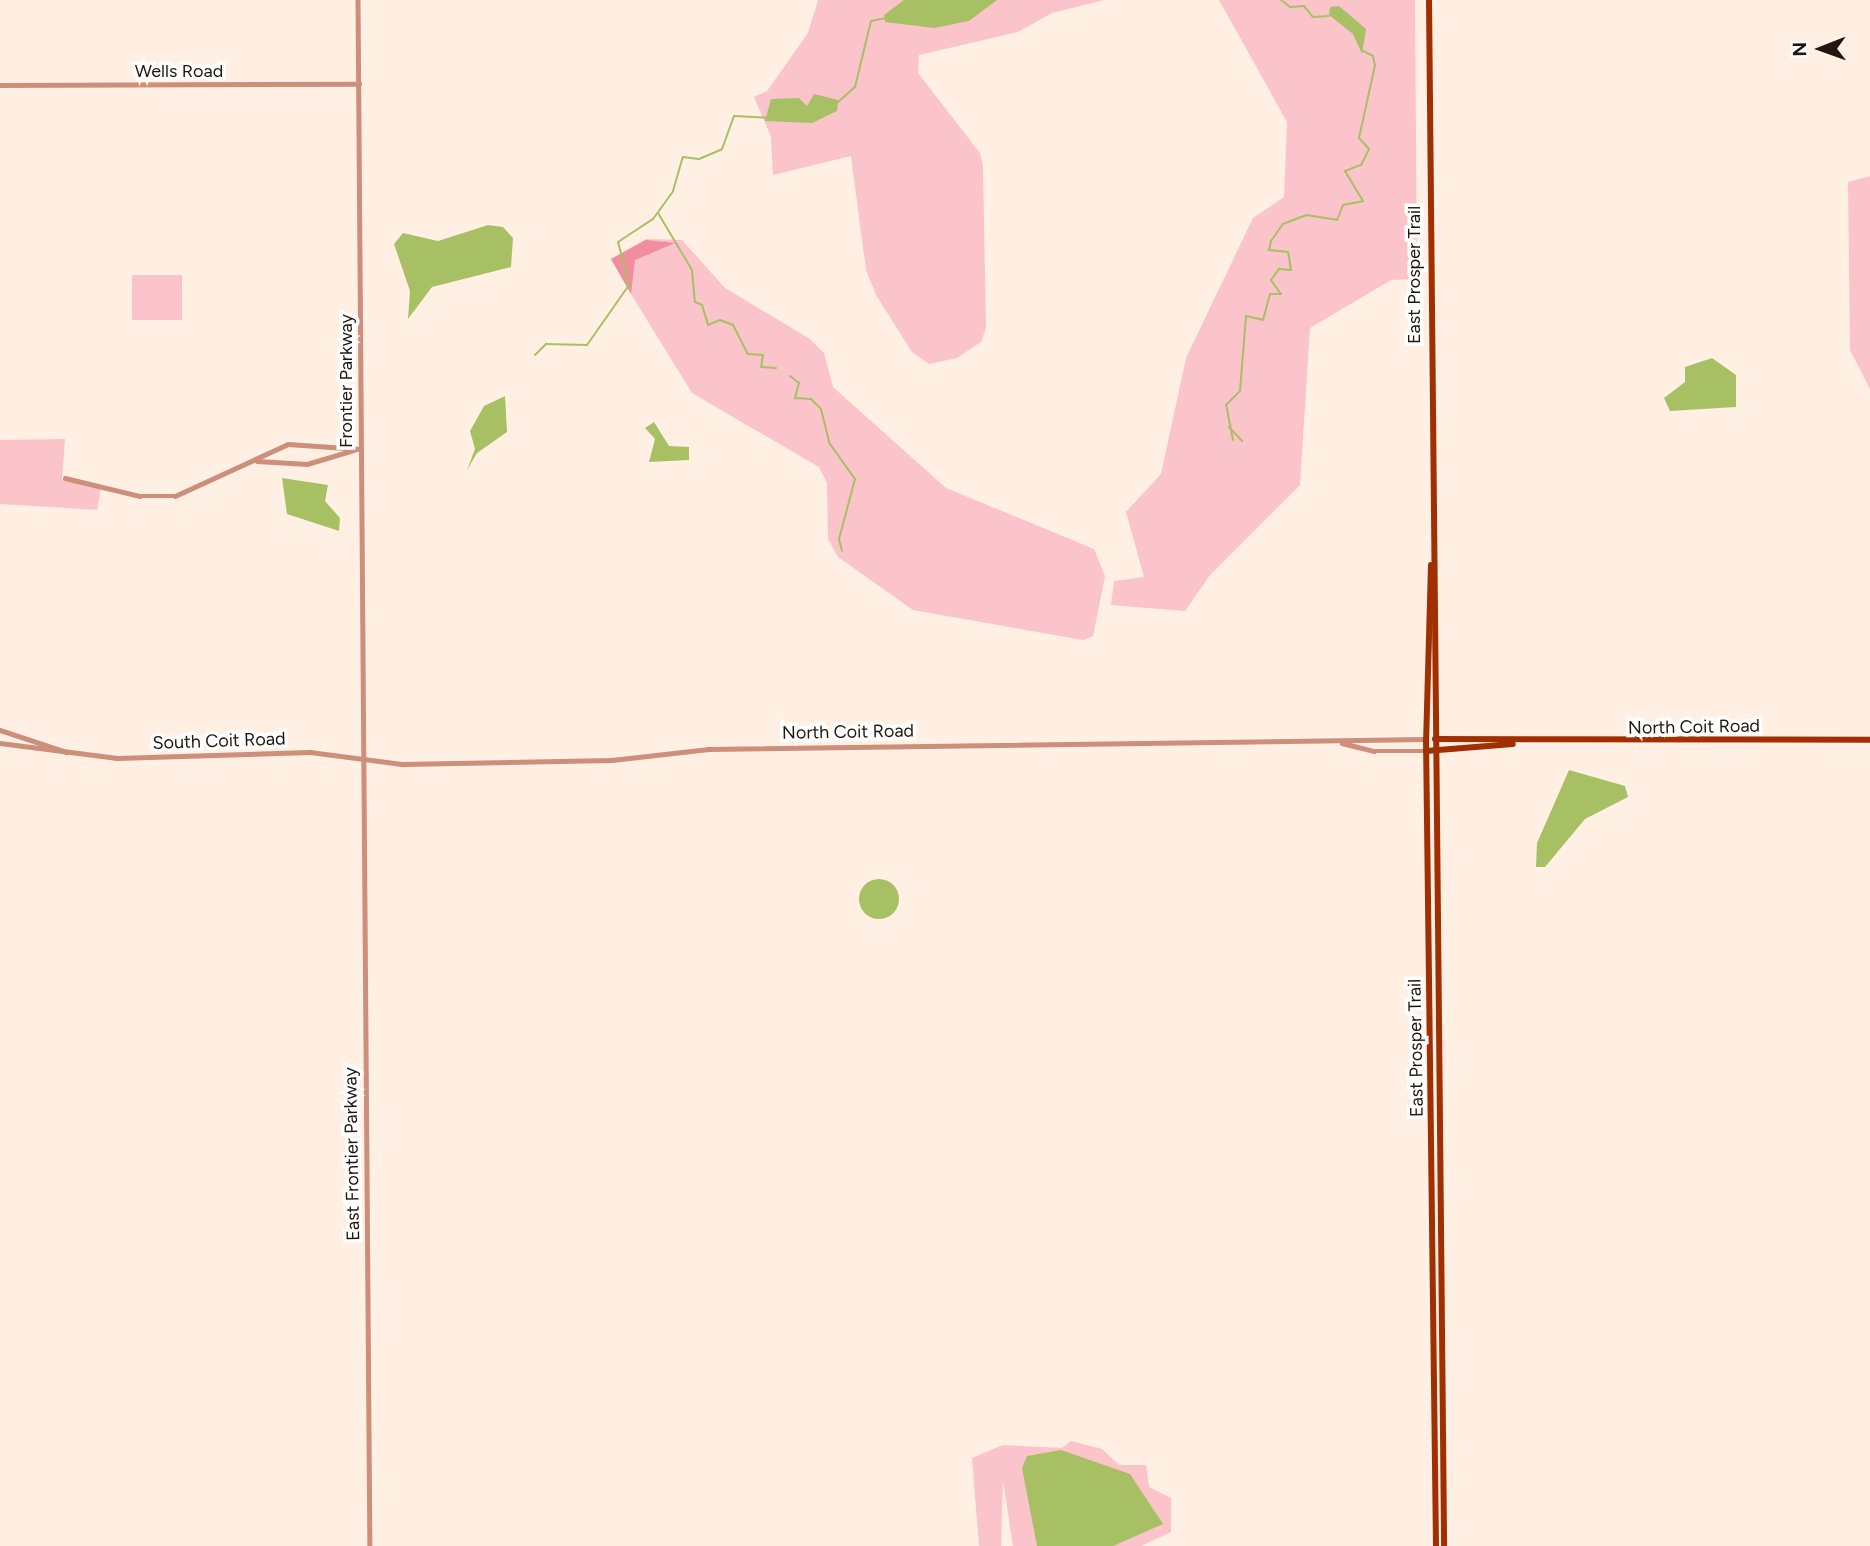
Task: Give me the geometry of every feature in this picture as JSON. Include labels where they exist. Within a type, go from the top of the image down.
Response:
[{"type":"main road","name":"East Prosper Trail","points":[[1429,0],[1444,1546]]},
{"type":"main road","name":"East Prosper Trail","points":[[1434,550],[1426,589],[1426,751],[1436,1546]]},
{"type":"main road","name":"North Coit Road","points":[[1426,739],[1518,743],[1870,740]]},
{"type":"main road","name":"North Coit Road","points":[[1426,751],[1518,743]]},
{"type":"street","name":"Frontier Parkway","points":[[358,0],[360,761]]},
{"type":"street","name":"Wells Road","points":[[0,85],[359,84]]},
{"type":"street","points":[[65,478],[167,497],[256,461],[288,444],[360,449]]},
{"type":"street","points":[[256,461],[307,464],[360,449]]},
{"type":"street","name":"South Coit Road","points":[[0,730],[77,754]]},
{"type":"street","name":"North Coit Road","points":[[360,761],[612,760],[652,751],[871,745],[1426,739]]},
{"type":"street","name":"North Coit Road","points":[[1338,742],[1374,751],[1426,751]]},
{"type":"street","name":"South Coit Road","points":[[0,743],[77,754],[310,752],[360,761]]},
{"type":"street","name":"East Frontier Parkway","points":[[360,761],[370,1546]]},
{"type":"shaded area","points":[[818,0],[1104,0],[1052,13],[1018,32],[919,55],[918,73],[980,153],[983,167],[986,328],[981,342],[957,358],[929,364],[912,352],[876,295],[866,270],[851,156],[773,175],[771,137],[754,97],[767,91],[808,33]]},
{"type":"shaded area","points":[[904,0],[997,0],[969,21],[934,28],[885,22],[884,15]]},
{"type":"shaded area","points":[[1219,0],[1415,0],[1417,279],[1391,280],[1310,328],[1300,485],[1210,575],[1185,611],[1111,605],[1114,581],[1144,577],[1126,512],[1161,474],[1186,358],[1253,218],[1284,197],[1287,122]]},
{"type":"shaded area","points":[[1339,6],[1366,29],[1362,54],[1353,34],[1329,15],[1330,7]]},
{"type":"shaded area","points":[[814,94],[838,100],[837,111],[812,123],[765,121],[771,99],[799,98],[807,106]]},
{"type":"shaded area","points":[[1870,176],[1870,389],[1850,350],[1848,182]]},
{"type":"shaded area","points":[[488,225],[503,227],[513,238],[511,267],[432,287],[408,319],[410,291],[394,244],[403,233],[438,241]]},
{"type":"shaded area","points":[[646,239],[682,240],[725,288],[810,339],[824,353],[833,387],[946,488],[1094,549],[1105,576],[1093,636],[1083,640],[913,610],[838,557],[828,539],[827,483],[819,467],[692,393],[631,294],[611,259]]},
{"type":"shaded area","points":[[646,240],[675,243],[635,260],[631,294],[611,259]]},
{"type":"shaded area","points":[[132,275],[182,275],[182,320],[132,320]]},
{"type":"shaded area","points":[[1712,358],[1736,375],[1736,407],[1670,411],[1664,398],[1685,382],[1685,367]]},
{"type":"shaded area","points":[[505,396],[507,432],[477,453],[467,470],[475,449],[470,431],[484,406]]},
{"type":"shaded area","points":[[654,422],[669,446],[689,447],[689,460],[649,462],[655,439],[645,428]]},
{"type":"shaded area","points":[[65,439],[62,480],[101,488],[97,510],[0,504],[0,440]]},
{"type":"shaded area","points":[[282,478],[328,485],[325,501],[340,518],[339,531],[287,514]]},
{"type":"shaded area","points":[[1569,770],[1625,786],[1628,797],[1585,819],[1545,867],[1536,867],[1537,843]]},
{"type":"shaded area","points":[[879,879],[887,880],[893,885],[898,891],[898,907],[893,913],[887,918],[879,919],[871,918],[865,913],[860,907],[859,899],[860,891],[865,885],[871,880]]},
{"type":"shaded area","points":[[1071,1441],[1102,1449],[1119,1465],[1146,1465],[1149,1487],[1171,1498],[1171,1532],[1141,1546],[1013,1546],[1003,1481],[1001,1546],[979,1546],[972,1458],[1003,1445],[1062,1448]]},
{"type":"shaded area","points":[[1061,1450],[1130,1474],[1163,1524],[1113,1546],[1037,1546],[1022,1468],[1027,1456]]},
{"type":"waterway","points":[[1281,0],[1290,7],[1304,6],[1313,17],[1329,16]]},
{"type":"waterway","points":[[837,103],[855,87],[871,21],[886,18]]},
{"type":"waterway","points":[[1233,440],[1226,405],[1240,391],[1246,316],[1263,320],[1270,294],[1281,294],[1271,280],[1279,269],[1291,270],[1288,252],[1269,250],[1271,241],[1283,224],[1306,215],[1337,220],[1343,205],[1363,201],[1345,171],[1361,165],[1369,149],[1359,138],[1375,65],[1373,56],[1361,50]]},
{"type":"waterway","points":[[535,355],[546,344],[587,345],[629,285],[618,242],[653,219],[673,191],[683,157],[699,159],[722,149],[734,116],[767,118]]},
{"type":"waterway","points":[[658,213],[692,270],[695,302],[702,305],[708,325],[720,320],[733,325],[748,354],[763,355],[761,367],[776,368]]},
{"type":"waterway","points":[[790,376],[799,383],[795,398],[811,399],[821,409],[830,444],[855,479],[839,539],[842,551]]},
{"type":"waterway","points":[[1229,427],[1242,441]]}]
